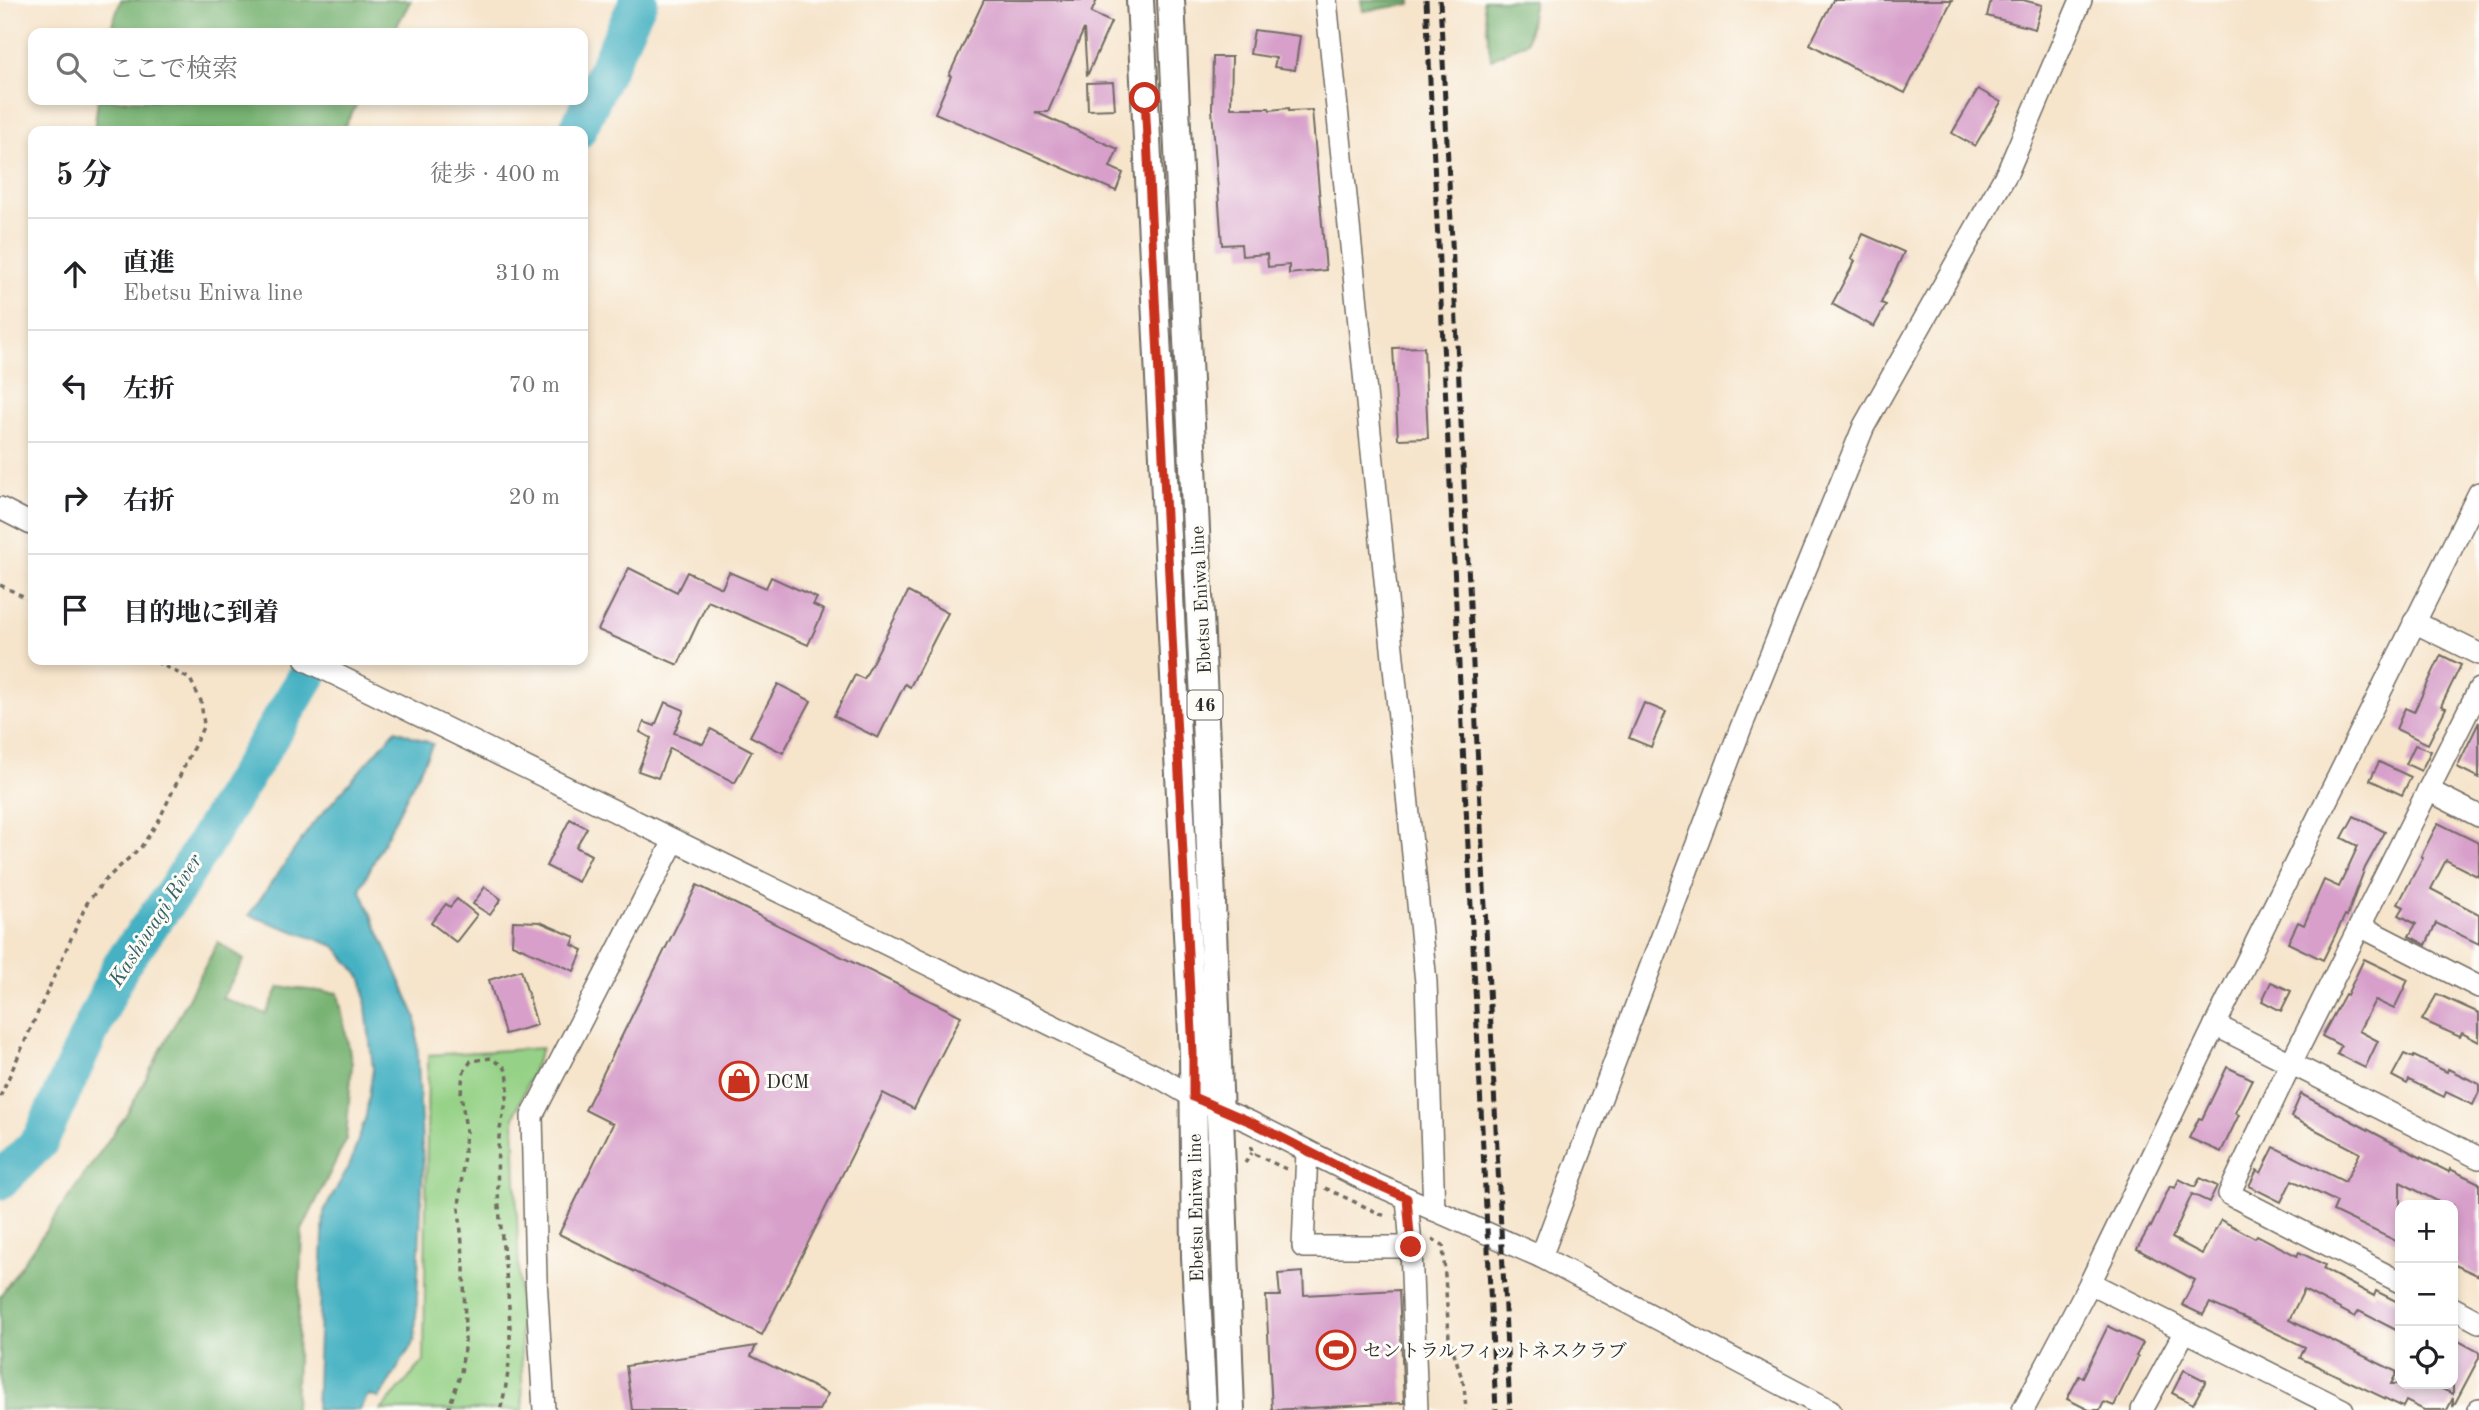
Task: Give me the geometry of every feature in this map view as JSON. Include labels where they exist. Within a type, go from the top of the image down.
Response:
[{"type":"main road","name":"Ebetsu Eniwa line","points":[[1140,0],[1191,1012],[1196,1265],[1203,1410]]},
{"type":"main road","name":"Ebetsu Eniwa line","points":[[1171,0],[1206,742],[1231,1410]]},
{"type":"street","points":[[1326,0],[1426,982],[1434,1210]]},
{"type":"street","points":[[1541,1257],[1740,730],[1864,426],[2008,171],[2081,0]]},
{"type":"street","points":[[2023,1410],[2090,1283],[2479,493]]},
{"type":"street","points":[[0,508],[28,522]]},
{"type":"street","points":[[2414,622],[2479,654]]},
{"type":"street","points":[[316,665],[1164,1080],[1193,1097],[1251,1122],[1407,1198],[1541,1257],[1830,1410]]},
{"type":"street","points":[[2395,1279],[2229,1194],[2291,1063],[2479,689]]},
{"type":"street","points":[[2428,790],[2479,816]]},
{"type":"street","points":[[544,1410],[536,1279],[532,1116],[674,841]]},
{"type":"street","points":[[2360,926],[2479,987]]},
{"type":"street","points":[[2215,1025],[2479,1158]]},
{"type":"street","points":[[1307,1151],[1303,1247],[1411,1247]]},
{"type":"street","points":[[1407,1198],[1417,1410]]},
{"type":"street","points":[[2090,1283],[2343,1410]]},
{"type":"street","points":[[2458,1311],[2479,1322]]},
{"type":"street","points":[[2142,1410],[2185,1331]]},
{"type":"path","points":[[0,585],[28,599]]},
{"type":"path","points":[[0,1097],[87,903],[104,881],[141,847],[158,822],[204,725],[201,701],[190,679],[162,665]]},
{"type":"path","points":[[448,1410],[461,1373],[465,1340],[464,1268],[459,1208],[466,1131],[461,1093],[463,1073],[471,1061],[491,1058],[504,1068],[509,1078],[500,1132],[498,1176],[508,1292],[510,1369],[500,1410]]},
{"type":"green space","points":[[121,0],[411,0],[396,28],[111,28]]},
{"type":"green space","points":[[1361,0],[1411,0],[1411,4],[1363,11]]},
{"type":"green space","points":[[1483,0],[1534,0],[1527,42],[1491,59]]},
{"type":"green space","points":[[97,105],[356,105],[345,126],[95,126]]},
{"type":"green space","points":[[218,942],[244,960],[222,998],[266,1014],[279,987],[338,993],[352,1064],[346,1140],[302,1230],[295,1410],[0,1410],[0,1296],[128,1112]]},
{"type":"green space","points":[[542,1048],[514,1117],[523,1410],[381,1410],[424,1361],[428,1055]]},
{"type":"water","points":[[396,730],[433,744],[360,889],[416,1017],[423,1166],[415,1340],[379,1398],[368,1395],[360,1410],[316,1410],[324,1211],[350,1164],[366,1116],[373,1069],[363,980],[335,946],[249,915],[311,826]]},
{"type":"building","points":[[984,0],[1097,0],[1091,13],[1111,22],[1087,76],[1084,29],[1048,112],[1035,112],[1118,149],[1110,167],[1123,173],[1116,191],[935,113],[951,76],[949,75]]},
{"type":"building","points":[[1833,0],[1952,0],[1905,93],[1810,44]]},
{"type":"building","points":[[1991,0],[2023,0],[2042,5],[2035,29],[1987,16]]},
{"type":"building","points":[[1254,30],[1300,36],[1295,70],[1274,67],[1276,58],[1250,54]]},
{"type":"building","points":[[1213,57],[1232,57],[1231,108],[1312,110],[1326,270],[1289,274],[1289,265],[1268,267],[1267,254],[1242,256],[1241,244],[1222,245],[1212,109]]},
{"type":"building","points":[[1113,82],[1115,109],[1088,110],[1087,83]]},
{"type":"building","points":[[1978,89],[2001,102],[1975,146],[1952,133]]},
{"type":"building","points":[[1863,234],[1904,252],[1881,303],[1886,305],[1874,327],[1832,304],[1855,261],[1851,259]]},
{"type":"building","points":[[1424,347],[1428,438],[1398,439],[1393,348]]},
{"type":"building","points":[[629,568],[677,592],[687,572],[722,588],[729,572],[766,588],[771,577],[817,598],[813,605],[824,610],[808,645],[708,601],[678,665],[598,630]]},
{"type":"building","points":[[908,592],[948,613],[910,687],[905,684],[878,738],[834,716],[855,675],[864,679]]},
{"type":"building","points":[[2441,655],[2461,665],[2441,706],[2446,708],[2428,744],[2396,729],[2405,708],[2414,712]]},
{"type":"building","points":[[778,684],[811,701],[783,753],[750,736]]},
{"type":"building","points":[[665,702],[684,710],[674,733],[703,744],[711,729],[752,751],[735,783],[670,748],[658,778],[638,771],[651,738],[640,732],[644,722],[655,726]]},
{"type":"building","points":[[1644,703],[1666,712],[1651,747],[1629,738]]},
{"type":"building","points":[[2479,722],[2479,778],[2457,767]]},
{"type":"building","points":[[2415,745],[2431,751],[2421,771],[2406,764]]},
{"type":"building","points":[[2379,762],[2411,777],[2402,795],[2370,780]]},
{"type":"building","points":[[2354,816],[2385,832],[2365,868],[2347,916],[2345,915],[2323,960],[2288,943],[2298,922],[2304,925],[2324,880],[2339,887],[2358,846],[2342,838]]},
{"type":"building","points":[[570,819],[587,828],[576,847],[591,855],[578,882],[546,866]]},
{"type":"building","points":[[2438,823],[2479,843],[2479,877],[2446,860],[2431,889],[2479,914],[2479,944],[2436,923],[2426,945],[2409,936],[2416,924],[2399,915],[2404,907],[2398,904]]},
{"type":"building","points":[[697,885],[961,1016],[914,1109],[883,1093],[762,1335],[559,1234],[613,1124],[585,1110]]},
{"type":"building","points":[[485,887],[501,899],[490,915],[473,904]]},
{"type":"building","points":[[457,899],[477,915],[456,942],[431,923],[446,904],[450,907]]},
{"type":"building","points":[[513,921],[540,922],[575,937],[572,945],[583,950],[574,971],[512,944]]},
{"type":"building","points":[[2364,959],[2408,980],[2394,1009],[2375,1000],[2359,1031],[2378,1041],[2365,1068],[2337,1054],[2341,1046],[2322,1036],[2345,994],[2347,995]]},
{"type":"building","points":[[521,970],[537,1025],[505,1034],[489,980]]},
{"type":"building","points":[[2271,982],[2291,991],[2281,1011],[2262,1001]]},
{"type":"building","points":[[2437,994],[2479,1013],[2479,1042],[2462,1033],[2460,1037],[2422,1020]]},
{"type":"building","points":[[2404,1054],[2447,1072],[2448,1069],[2479,1084],[2479,1092],[2473,1105],[2446,1092],[2444,1097],[2409,1080],[2407,1084],[2392,1076]]},
{"type":"building","points":[[2227,1067],[2252,1079],[2235,1113],[2239,1115],[2221,1152],[2189,1138],[2199,1118],[2202,1119]]},
{"type":"building","points":[[2301,1094],[2449,1172],[2450,1169],[2479,1183],[2479,1276],[2458,1266],[2458,1200],[2435,1200],[2400,1182],[2400,1200],[2395,1200],[2395,1241],[2333,1211],[2337,1202],[2292,1180],[2281,1202],[2249,1186],[2257,1170],[2261,1173],[2274,1147],[2345,1182],[2360,1153],[2291,1117]]},
{"type":"building","points":[[2200,1178],[2217,1186],[2209,1202],[2192,1194],[2172,1238],[2202,1254],[2221,1220],[2297,1256],[2299,1252],[2325,1265],[2323,1269],[2374,1296],[2376,1291],[2395,1300],[2395,1329],[2359,1311],[2355,1317],[2304,1290],[2289,1320],[2395,1371],[2391,1384],[2395,1384],[2395,1389],[2442,1389],[2453,1394],[2453,1389],[2458,1389],[2458,1341],[2479,1352],[2479,1358],[2453,1407],[2453,1398],[2447,1410],[2424,1410],[2406,1401],[2403,1407],[2300,1358],[2305,1347],[2251,1321],[2210,1303],[2203,1315],[2182,1305],[2195,1280],[2137,1249],[2151,1227],[2170,1186],[2175,1188],[2179,1179],[2195,1187]]},
{"type":"building","name":"セントラルフィットネスクラブ","points":[[1303,1272],[1304,1295],[1399,1290],[1404,1403],[1272,1410],[1266,1296],[1280,1296],[1278,1274]]},
{"type":"building","points":[[2108,1326],[2143,1343],[2114,1406],[2104,1402],[2100,1410],[2089,1410],[2067,1399],[2079,1376],[2083,1377]]},
{"type":"building","points":[[756,1346],[751,1356],[828,1394],[819,1410],[632,1410],[626,1366]]},
{"type":"building","points":[[2184,1370],[2206,1381],[2193,1404],[2172,1393]]},
{"type":"waterway","name":"Kashiwagi River","points":[[579,126],[639,0]]},
{"type":"waterway","name":"Kashiwagi River","points":[[0,1181],[40,1141],[121,965],[176,890],[314,665]]},
{"type":"railway","points":[[1426,0],[1496,1410]]},
{"type":"railway","points":[[1440,0],[1510,1410]]},
{"type":"place","name":"DCM","points":[[739,1081]]},
{"type":"place","name":"セントラルフィットネスクラブ","points":[[1336,1350]]},
{"type":"route","points":[[1145,98],[1193,1053],[1193,1097],[1251,1122],[1357,1176],[1407,1198],[1411,1247]]}]
